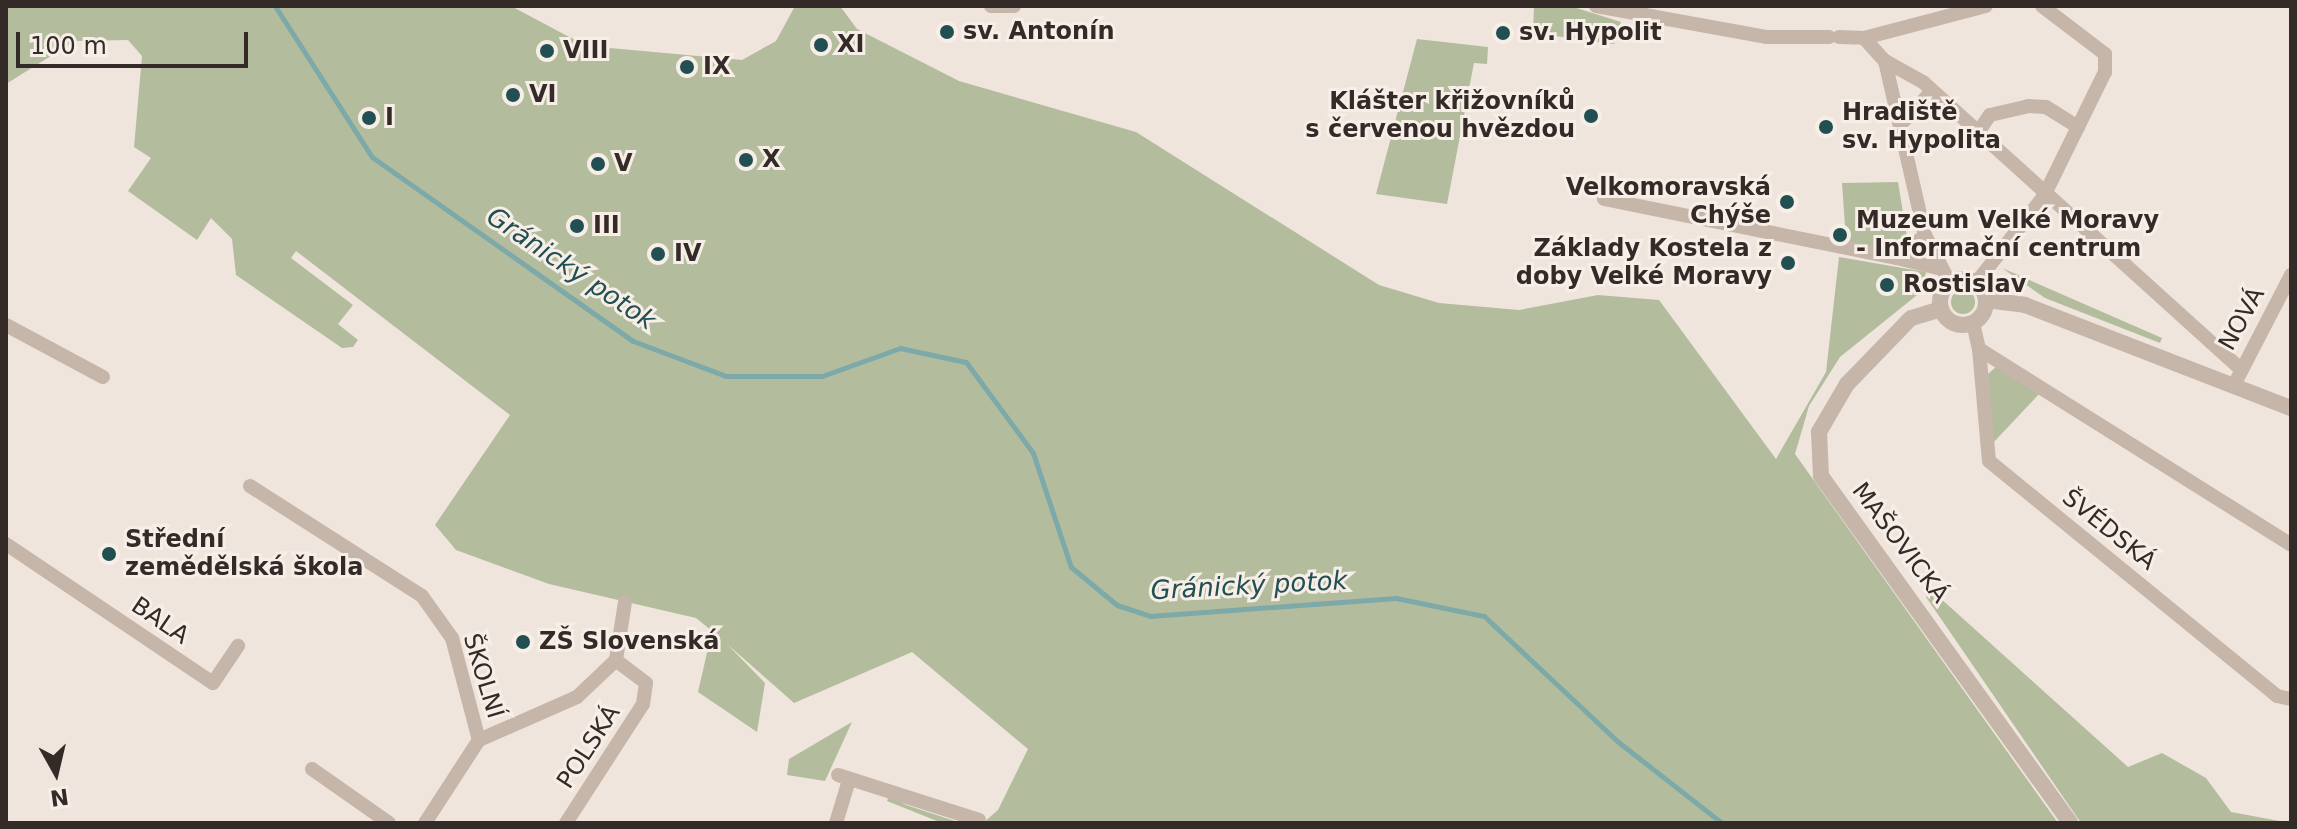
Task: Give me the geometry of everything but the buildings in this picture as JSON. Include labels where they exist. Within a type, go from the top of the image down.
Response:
[{"type":"street","points":[[991,6],[1014,6]]},
{"type":"street","points":[[1596,6],[1767,37],[1864,38],[1986,6]]},
{"type":"street","points":[[1976,283],[2044,196],[2105,72],[2105,54],[2042,6]]},
{"type":"street","points":[[1864,38],[1885,61],[1932,91],[2044,196],[2241,369]]},
{"type":"street","points":[[1885,61],[1925,235],[1938,268],[1950,283]]},
{"type":"street","points":[[1900,125],[1932,91]]},
{"type":"street","points":[[1977,134],[1990,115],[2028,106],[2078,127]]},
{"type":"street","points":[[1604,199],[1938,268]]},
{"type":"street","points":[[1897,258],[1925,235]]},
{"type":"street","name":"NOVÁ","points":[[2234,385],[2291,275]]},
{"type":"street","points":[[1950,283],[1976,283]]},
{"type":"street","points":[[1950,283],[1941,309],[1955,324],[1973,323],[1986,300]]},
{"type":"street","points":[[1976,283],[1986,300]]},
{"type":"street","points":[[1986,300],[2025,305],[2291,408]]},
{"type":"street","name":"MAŠOVICKÁ","points":[[1941,309],[1911,318],[1847,384],[1819,432],[1821,476],[2070,823]]},
{"type":"street","name":"ŠVÉDSKÁ","points":[[1973,323],[1979,349],[1989,461],[2277,696],[2291,699]]},
{"type":"street","points":[[6,325],[103,377]]},
{"type":"street","points":[[1979,349],[2291,545]]},
{"type":"street","name":"ŠKOLNÍ","points":[[250,486],[422,596],[452,638],[479,740]]},
{"type":"street","name":"BALA","points":[[7,546],[213,683],[238,646]]},
{"type":"street","points":[[425,823],[479,740],[577,697],[616,660],[625,602]]},
{"type":"street","name":"POLSKÁ","points":[[566,823],[643,704],[646,683],[616,660]]},
{"type":"street","points":[[312,769],[389,823]]},
{"type":"street","points":[[836,823],[843,777],[979,820]]},
{"type":"green space","points":[[6,6],[511,6],[605,56],[610,48],[742,60],[776,41],[795,6],[840,6],[857,29],[959,81],[1136,132],[1379,285],[1439,303],[1519,310],[1598,295],[1659,300],[1776,459],[1826,372],[1839,257],[1926,272],[1922,291],[1840,357],[1809,406],[1795,454],[2058,823],[983,823],[998,810],[1028,749],[912,652],[794,703],[727,644],[765,683],[757,732],[698,692],[712,631],[696,618],[549,584],[456,550],[435,525],[510,415],[296,251],[291,258],[353,305],[338,324],[358,340],[353,347],[342,348],[236,275],[232,239],[211,218],[197,240],[128,191],[151,158],[134,147],[142,56],[128,40],[75,41],[6,84]]},
{"type":"green space","points":[[1534,6],[1570,6],[1621,22],[1614,44],[1533,33]]},
{"type":"green space","points":[[1417,39],[1488,47],[1487,64],[1474,63],[1447,204],[1376,194]]},
{"type":"green space","points":[[1898,182],[1908,243],[1889,250],[1846,241],[1842,183]]},
{"type":"green space","points":[[2002,268],[2162,338],[2160,343],[2045,298]]},
{"type":"green space","points":[[1963,290],[1974,297],[1975,302],[1968,313],[1963,314],[1952,307],[1951,302],[1958,291]]},
{"type":"green space","points":[[1997,366],[2042,391],[1992,444],[1988,374]]},
{"type":"green space","points":[[1929,588],[2128,767],[2162,753],[2206,778],[2231,812],[2291,823],[2081,823],[1926,597]]},
{"type":"green space","points":[[852,722],[825,781],[787,775],[789,759]]},
{"type":"green space","points":[[889,796],[906,805],[961,823],[942,823],[887,801]]},
{"type":"waterway","name":"Gránický potok","points":[[275,6],[372,157],[633,341],[726,376],[822,376],[900,348],[966,362],[1033,453],[1071,567],[1117,605],[1150,616],[1396,598],[1484,616],[1617,741],[1722,823]]},
{"type":"place","name":"sv. Antonín","points":[[947,32]]},
{"type":"place","name":"sv. Hypolit","points":[[1503,33]]},
{"type":"place","name":"XI","points":[[821,45]]},
{"type":"place","name":"VIII","points":[[547,51]]},
{"type":"place","name":"IX","points":[[687,67]]},
{"type":"place","name":"VI","points":[[513,95]]},
{"type":"place","name":"Klášter křižovníků s červenou hvězdou","points":[[1591,116]]},
{"type":"place","name":"I","points":[[369,118]]},
{"type":"place","name":"Hradiště sv. Hypolita","points":[[1826,127]]},
{"type":"place","name":"X","points":[[746,160]]},
{"type":"place","name":"V","points":[[598,164]]},
{"type":"place","name":"Velkomoravská Chýše","points":[[1787,202]]},
{"type":"place","name":"III","points":[[577,226]]},
{"type":"place","name":"Muzeum Velké Moravy - Informační centrum","points":[[1840,235]]},
{"type":"place","name":"IV","points":[[658,254]]},
{"type":"place","name":"Základy Kostela z doby Velké Moravy","points":[[1788,263]]},
{"type":"place","name":"Rostislav","points":[[1887,285]]},
{"type":"place","name":"Střední zemědělská škola","points":[[109,554]]},
{"type":"place","name":"ZŠ Slovenská","points":[[523,642]]}]
